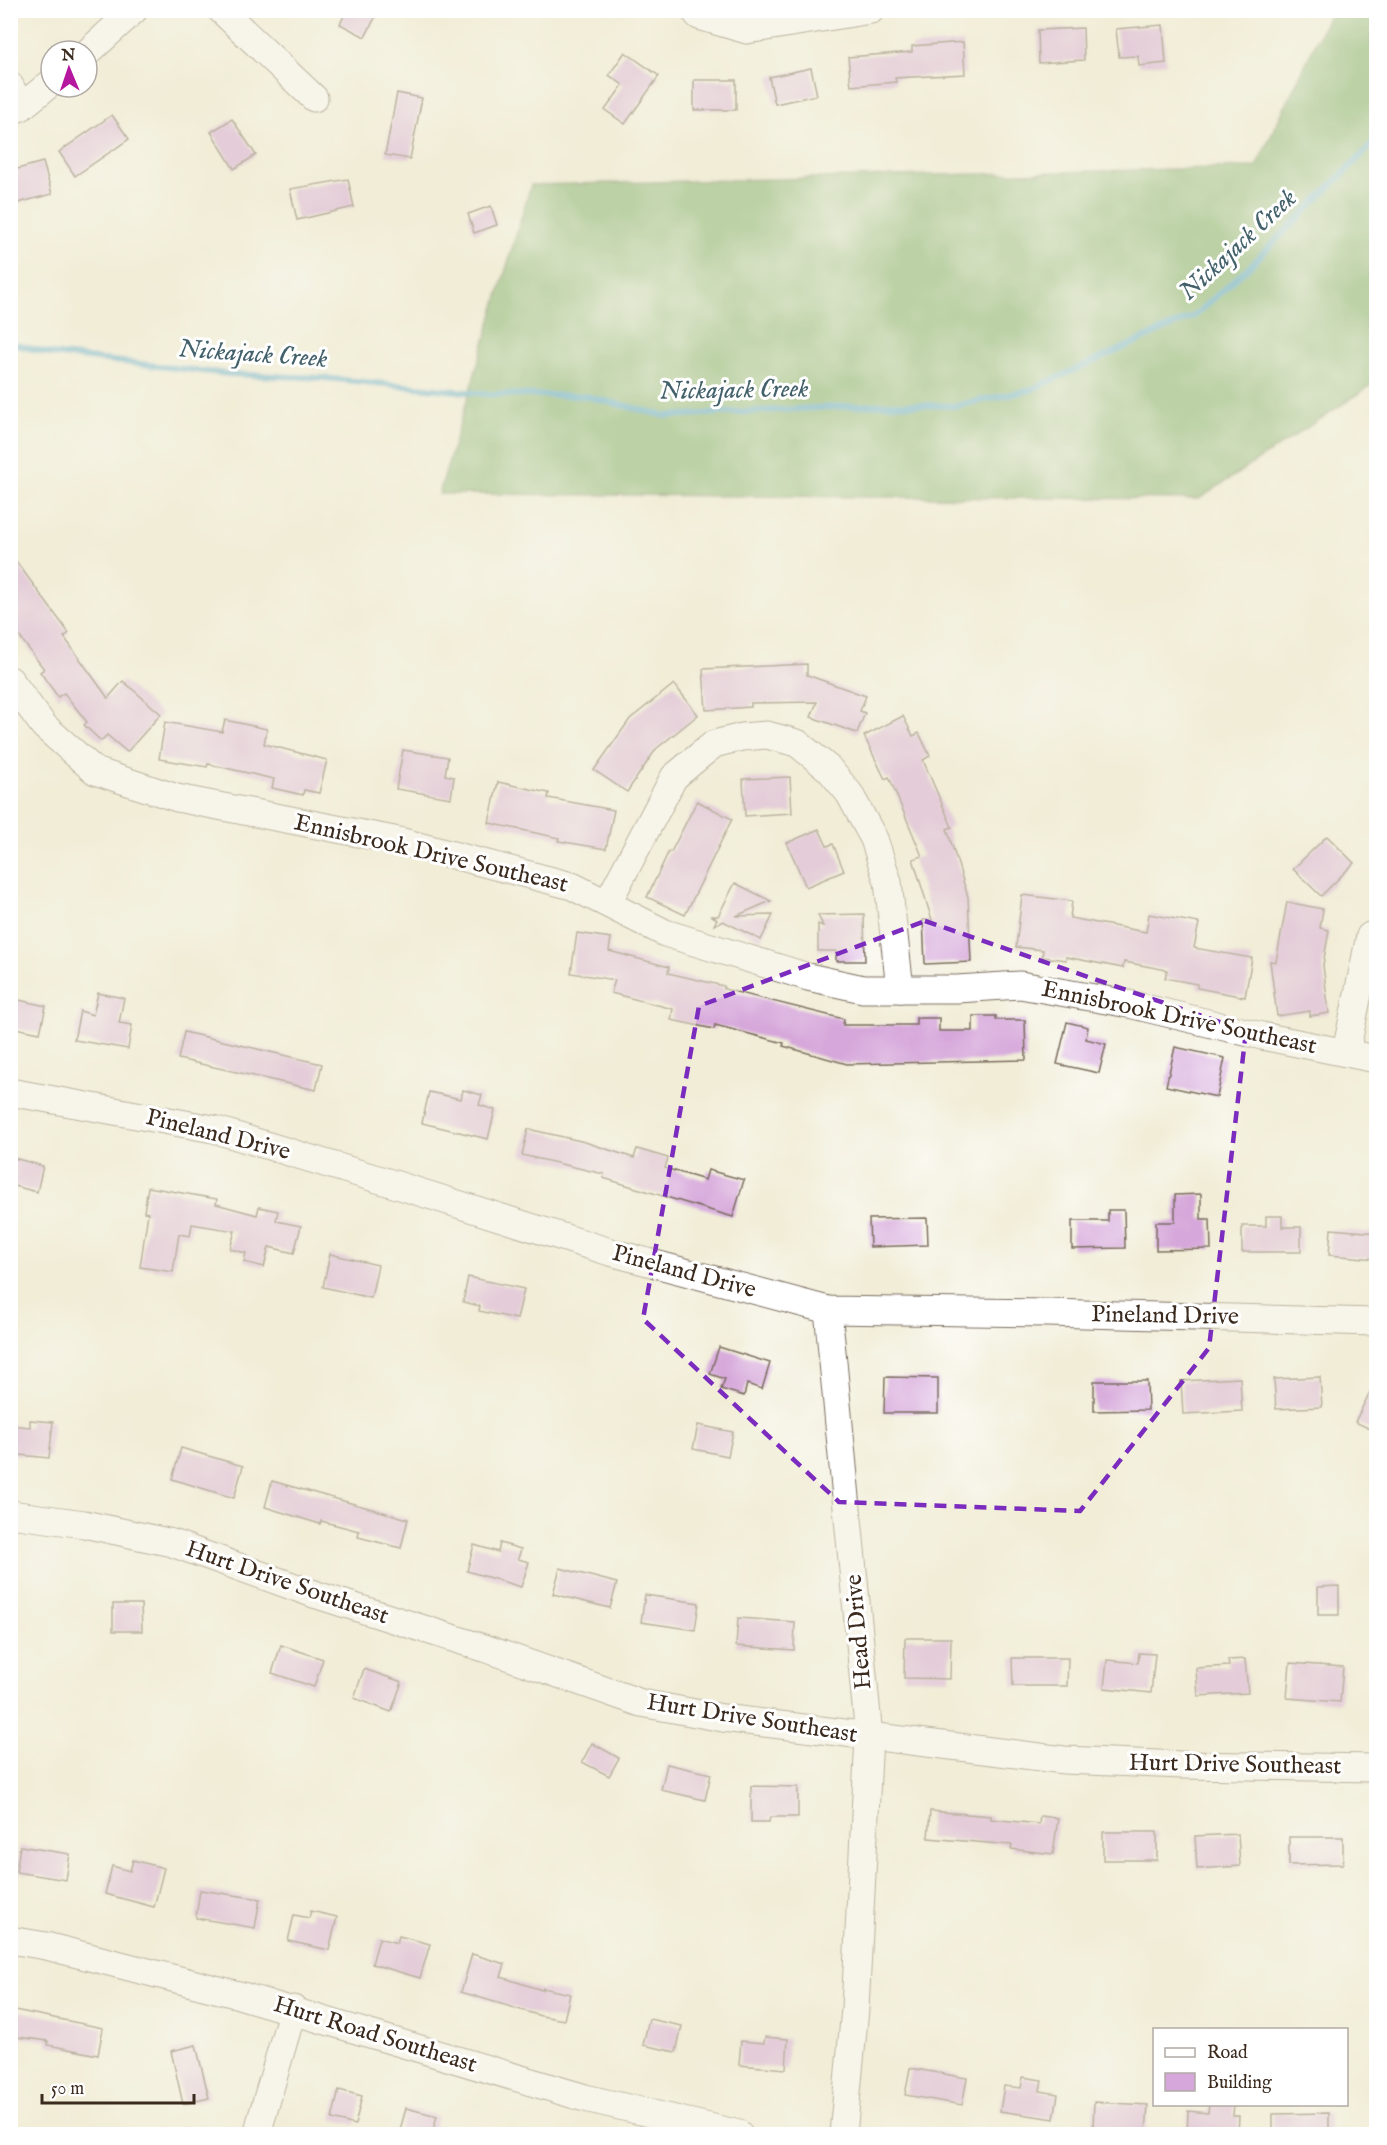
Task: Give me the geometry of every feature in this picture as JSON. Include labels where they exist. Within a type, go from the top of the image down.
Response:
[{"type":"street","points":[[99,42],[134,10]]},
{"type":"street","points":[[221,10],[314,98]]},
{"type":"street","points":[[694,10],[699,16],[747,30],[871,10]]},
{"type":"street","points":[[14,102],[39,89]]},
{"type":"street","name":"Ennisbrook Drive Southeast","points":[[10,680],[44,726],[95,771],[177,798],[399,841],[572,886],[608,902],[665,933],[808,977],[863,989],[957,989],[1020,985],[1130,1004],[1377,1059]]},
{"type":"street","points":[[608,902],[674,777],[714,744],[742,737],[767,735],[797,743],[829,769],[849,793],[874,839],[888,882],[900,989]]},
{"type":"street","points":[[1346,1052],[1370,936]]},
{"type":"street","name":"Pineland Drive","points":[[10,1092],[213,1129],[610,1252],[828,1310],[1377,1322]]},
{"type":"street","name":"Head Drive","points":[[828,1310],[869,1737],[855,2009],[843,2134]]},
{"type":"street","name":"Hurt Drive Southeast","points":[[10,1514],[84,1524],[172,1544],[317,1595],[490,1650],[641,1702],[723,1718],[1064,1760],[1377,1768]]},
{"type":"street","name":"Hurt Road Southeast","points":[[10,1940],[46,1946],[293,2009],[585,2098],[739,2134]]},
{"type":"street","points":[[257,2134],[293,2009]]},
{"type":"highlighted area","points":[[925,921],[1246,1031],[1209,1348],[1080,1511],[839,1502],[643,1319],[699,1006]]},
{"type":"green space","points":[[1331,11],[1376,11],[1376,382],[1199,499],[439,494],[531,185],[1256,167]]},
{"type":"building","points":[[347,10],[379,10],[365,37],[340,24]]},
{"type":"building","points":[[1163,25],[1166,63],[1139,66],[1138,56],[1119,57],[1116,29]]},
{"type":"building","points":[[1083,28],[1084,60],[1039,63],[1038,30]]},
{"type":"building","points":[[963,42],[965,74],[895,78],[896,82],[851,86],[848,57],[912,52],[912,46]]},
{"type":"building","points":[[625,52],[659,76],[625,124],[605,110],[623,85],[609,75]]},
{"type":"building","points":[[811,68],[817,95],[775,104],[769,77]]},
{"type":"building","points":[[694,80],[736,80],[736,110],[694,110]]},
{"type":"building","points":[[397,93],[422,98],[410,159],[385,155]]},
{"type":"building","points":[[112,115],[129,139],[75,176],[59,152]]},
{"type":"building","points":[[232,119],[256,155],[234,169],[211,132]]},
{"type":"building","points":[[43,162],[52,194],[10,205],[10,171]]},
{"type":"building","points":[[348,179],[354,207],[297,220],[290,189]]},
{"type":"building","points":[[491,206],[497,225],[474,233],[468,214]]},
{"type":"building","points":[[10,553],[69,633],[64,637],[108,698],[123,681],[161,714],[127,752],[107,735],[101,741],[84,725],[87,722],[64,693],[58,697],[40,672],[44,669],[10,624]]},
{"type":"building","points":[[807,664],[807,675],[866,696],[860,711],[865,713],[857,733],[811,717],[817,702],[751,703],[751,707],[706,710],[703,669]]},
{"type":"building","points":[[674,684],[698,715],[656,749],[627,792],[594,770],[630,719]]},
{"type":"building","points":[[903,716],[913,736],[919,733],[930,756],[923,760],[952,827],[947,829],[968,897],[971,962],[925,964],[923,920],[932,920],[913,859],[922,856],[889,777],[885,779],[864,736]]},
{"type":"building","points":[[225,720],[267,729],[264,744],[327,760],[319,793],[304,790],[303,795],[272,788],[274,779],[208,764],[207,767],[159,759],[165,722],[222,732]]},
{"type":"building","points":[[403,750],[448,757],[445,775],[454,777],[451,798],[396,789]]},
{"type":"building","points":[[790,777],[792,813],[745,816],[743,779]]},
{"type":"building","points":[[498,782],[549,793],[548,798],[614,810],[606,849],[558,841],[559,838],[489,823]]},
{"type":"building","points":[[697,801],[732,819],[685,915],[647,897]]},
{"type":"building","points":[[819,829],[827,846],[833,844],[844,871],[806,887],[787,843]]},
{"type":"building","points":[[1327,836],[1354,863],[1321,896],[1293,869]]},
{"type":"building","points":[[735,883],[771,901],[736,916],[773,915],[761,940],[723,921],[714,925],[717,919],[712,916],[718,916]]},
{"type":"building","points":[[1022,895],[1072,901],[1070,918],[1146,932],[1149,914],[1199,923],[1194,948],[1252,958],[1245,997],[1197,988],[1197,984],[1165,978],[1167,970],[1124,962],[1123,968],[1066,957],[1066,960],[1042,957],[1043,950],[1016,947]]},
{"type":"building","points":[[1287,902],[1323,909],[1320,928],[1329,930],[1323,965],[1329,1013],[1310,1016],[1310,1011],[1277,1016],[1270,961],[1276,962]]},
{"type":"building","points":[[864,914],[865,961],[836,961],[836,951],[818,951],[818,924],[823,926],[818,915]]},
{"type":"building","points":[[577,933],[611,938],[609,951],[669,967],[668,973],[844,1019],[843,1025],[916,1025],[916,1018],[939,1018],[939,1031],[973,1031],[973,1016],[996,1016],[996,1020],[1025,1020],[1026,1060],[847,1064],[783,1046],[784,1043],[715,1025],[714,1029],[671,1020],[673,1009],[611,993],[615,980],[571,973]]},
{"type":"building","points":[[98,993],[124,998],[119,1023],[132,1025],[128,1049],[74,1040],[80,1011],[93,1015]]},
{"type":"building","points":[[10,998],[46,1006],[40,1033],[10,1027]]},
{"type":"building","points":[[1067,1022],[1088,1027],[1086,1039],[1106,1044],[1099,1073],[1057,1064]]},
{"type":"building","points":[[184,1032],[322,1064],[316,1090],[178,1059]]},
{"type":"building","points":[[1175,1047],[1225,1058],[1217,1097],[1166,1086]]},
{"type":"building","points":[[463,1090],[482,1095],[479,1105],[495,1110],[488,1139],[422,1123],[429,1092],[461,1099]]},
{"type":"building","points":[[528,1129],[585,1142],[634,1158],[637,1149],[668,1158],[665,1168],[705,1180],[708,1170],[744,1180],[733,1217],[603,1178],[604,1174],[522,1155]]},
{"type":"building","points":[[10,1157],[43,1166],[37,1192],[10,1185]]},
{"type":"building","points":[[148,1187],[217,1199],[216,1204],[257,1215],[259,1207],[278,1211],[276,1221],[301,1226],[294,1253],[269,1247],[264,1267],[244,1262],[246,1253],[230,1249],[235,1231],[192,1224],[190,1236],[179,1234],[173,1272],[140,1267],[148,1213],[144,1212]]},
{"type":"building","points":[[1201,1194],[1201,1219],[1210,1219],[1211,1249],[1156,1250],[1156,1222],[1175,1222],[1175,1195]]},
{"type":"building","points":[[1108,1210],[1124,1210],[1125,1248],[1072,1249],[1072,1221],[1108,1221]]},
{"type":"building","points":[[1266,1216],[1282,1216],[1282,1227],[1301,1227],[1301,1252],[1242,1252],[1242,1226],[1266,1226]]},
{"type":"building","points":[[927,1218],[928,1245],[870,1247],[869,1219]]},
{"type":"building","points":[[1331,1229],[1377,1233],[1377,1259],[1329,1255]]},
{"type":"building","points":[[330,1254],[378,1265],[371,1298],[323,1287]]},
{"type":"building","points":[[468,1277],[524,1289],[517,1319],[479,1311],[480,1306],[463,1302]]},
{"type":"building","points":[[719,1347],[770,1363],[762,1389],[747,1384],[744,1396],[721,1389],[725,1379],[710,1374]]},
{"type":"building","points":[[885,1377],[938,1378],[938,1413],[884,1413]]},
{"type":"building","points":[[1320,1377],[1322,1407],[1276,1409],[1274,1379]]},
{"type":"building","points":[[1240,1378],[1242,1411],[1183,1414],[1181,1381]]},
{"type":"building","points":[[1377,1378],[1377,1432],[1355,1422]]},
{"type":"building","points":[[1094,1381],[1147,1381],[1148,1410],[1094,1411]]},
{"type":"building","points":[[30,1420],[53,1422],[49,1458],[10,1454],[10,1425],[30,1427]]},
{"type":"building","points":[[698,1425],[733,1432],[728,1456],[693,1449]]},
{"type":"building","points":[[181,1448],[243,1466],[234,1498],[172,1479]]},
{"type":"building","points":[[272,1481],[408,1519],[401,1548],[358,1537],[359,1531],[321,1521],[320,1524],[265,1507]]},
{"type":"building","points":[[500,1543],[521,1549],[518,1559],[529,1562],[521,1587],[467,1571],[474,1545],[498,1552]]},
{"type":"building","points":[[560,1568],[617,1583],[610,1608],[553,1594]]},
{"type":"building","points":[[1339,1586],[1339,1615],[1318,1615],[1318,1587]]},
{"type":"building","points":[[645,1595],[699,1603],[695,1630],[641,1622]]},
{"type":"building","points":[[113,1604],[141,1604],[142,1631],[113,1631]]},
{"type":"building","points":[[738,1618],[795,1622],[794,1650],[736,1646]]},
{"type":"building","points":[[905,1638],[951,1638],[950,1679],[904,1678]]},
{"type":"building","points":[[281,1645],[323,1659],[314,1687],[272,1673]]},
{"type":"building","points":[[1139,1653],[1155,1654],[1151,1693],[1104,1688],[1107,1660],[1138,1663]]},
{"type":"building","points":[[1012,1658],[1068,1658],[1067,1686],[1013,1686]]},
{"type":"building","points":[[1245,1659],[1248,1693],[1198,1696],[1196,1668],[1229,1666],[1228,1660]]},
{"type":"building","points":[[1290,1663],[1343,1667],[1340,1702],[1287,1698]]},
{"type":"building","points":[[364,1669],[402,1682],[391,1712],[354,1698]]},
{"type":"building","points":[[592,1743],[619,1758],[609,1776],[582,1762]]},
{"type":"building","points":[[667,1764],[711,1774],[705,1800],[661,1790]]},
{"type":"building","points":[[751,1786],[798,1787],[798,1817],[770,1817],[769,1822],[751,1822]]},
{"type":"building","points":[[930,1811],[991,1816],[991,1819],[1039,1824],[1040,1816],[1058,1818],[1053,1854],[1011,1849],[1012,1845],[928,1838]]},
{"type":"building","points":[[1103,1832],[1157,1832],[1157,1860],[1103,1860]]},
{"type":"building","points":[[1238,1834],[1240,1866],[1197,1869],[1195,1836]]},
{"type":"building","points":[[1289,1837],[1343,1837],[1343,1864],[1289,1865]]},
{"type":"building","points":[[20,1846],[70,1854],[66,1880],[16,1872]]},
{"type":"building","points":[[133,1860],[164,1868],[154,1907],[105,1894],[112,1866],[130,1871]]},
{"type":"building","points":[[200,1890],[260,1899],[255,1928],[196,1918]]},
{"type":"building","points":[[311,1911],[337,1917],[329,1950],[288,1941],[294,1915],[309,1918]]},
{"type":"building","points":[[399,1936],[430,1944],[420,1978],[372,1964],[379,1938],[397,1943]]},
{"type":"building","points":[[472,1954],[505,1964],[501,1977],[542,1990],[543,1988],[570,1994],[564,2020],[541,2016],[461,1992]]},
{"type":"building","points":[[10,2009],[103,2028],[98,2055],[48,2045],[48,2041],[10,2036]]},
{"type":"building","points":[[649,2019],[682,2026],[676,2052],[643,2045]]},
{"type":"building","points":[[765,2037],[788,2039],[786,2069],[739,2065],[741,2041],[764,2043]]},
{"type":"building","points":[[196,2045],[209,2098],[183,2104],[171,2051]]},
{"type":"building","points":[[910,2068],[967,2078],[962,2105],[905,2095]]},
{"type":"building","points":[[1023,2077],[1042,2080],[1040,2091],[1058,2094],[1054,2119],[1000,2111],[1004,2086],[1021,2088]]},
{"type":"building","points":[[339,2090],[362,2096],[355,2125],[332,2119]]},
{"type":"building","points":[[1094,2102],[1148,2105],[1146,2132],[1093,2128]]},
{"type":"building","points":[[1209,2106],[1234,2106],[1233,2116],[1239,2116],[1238,2134],[1187,2134],[1188,2111],[1208,2113]]},
{"type":"building","points":[[406,2108],[437,2116],[432,2134],[399,2134]]},
{"type":"building","points":[[1329,2113],[1329,2134],[1273,2134],[1273,2114]]},
{"type":"waterway","name":"Nickajack Creek","points":[[10,343],[52,354],[228,374],[324,378],[487,394],[585,396],[666,416],[891,404],[955,406],[1030,390],[1194,316],[1251,265],[1376,141]]}]
